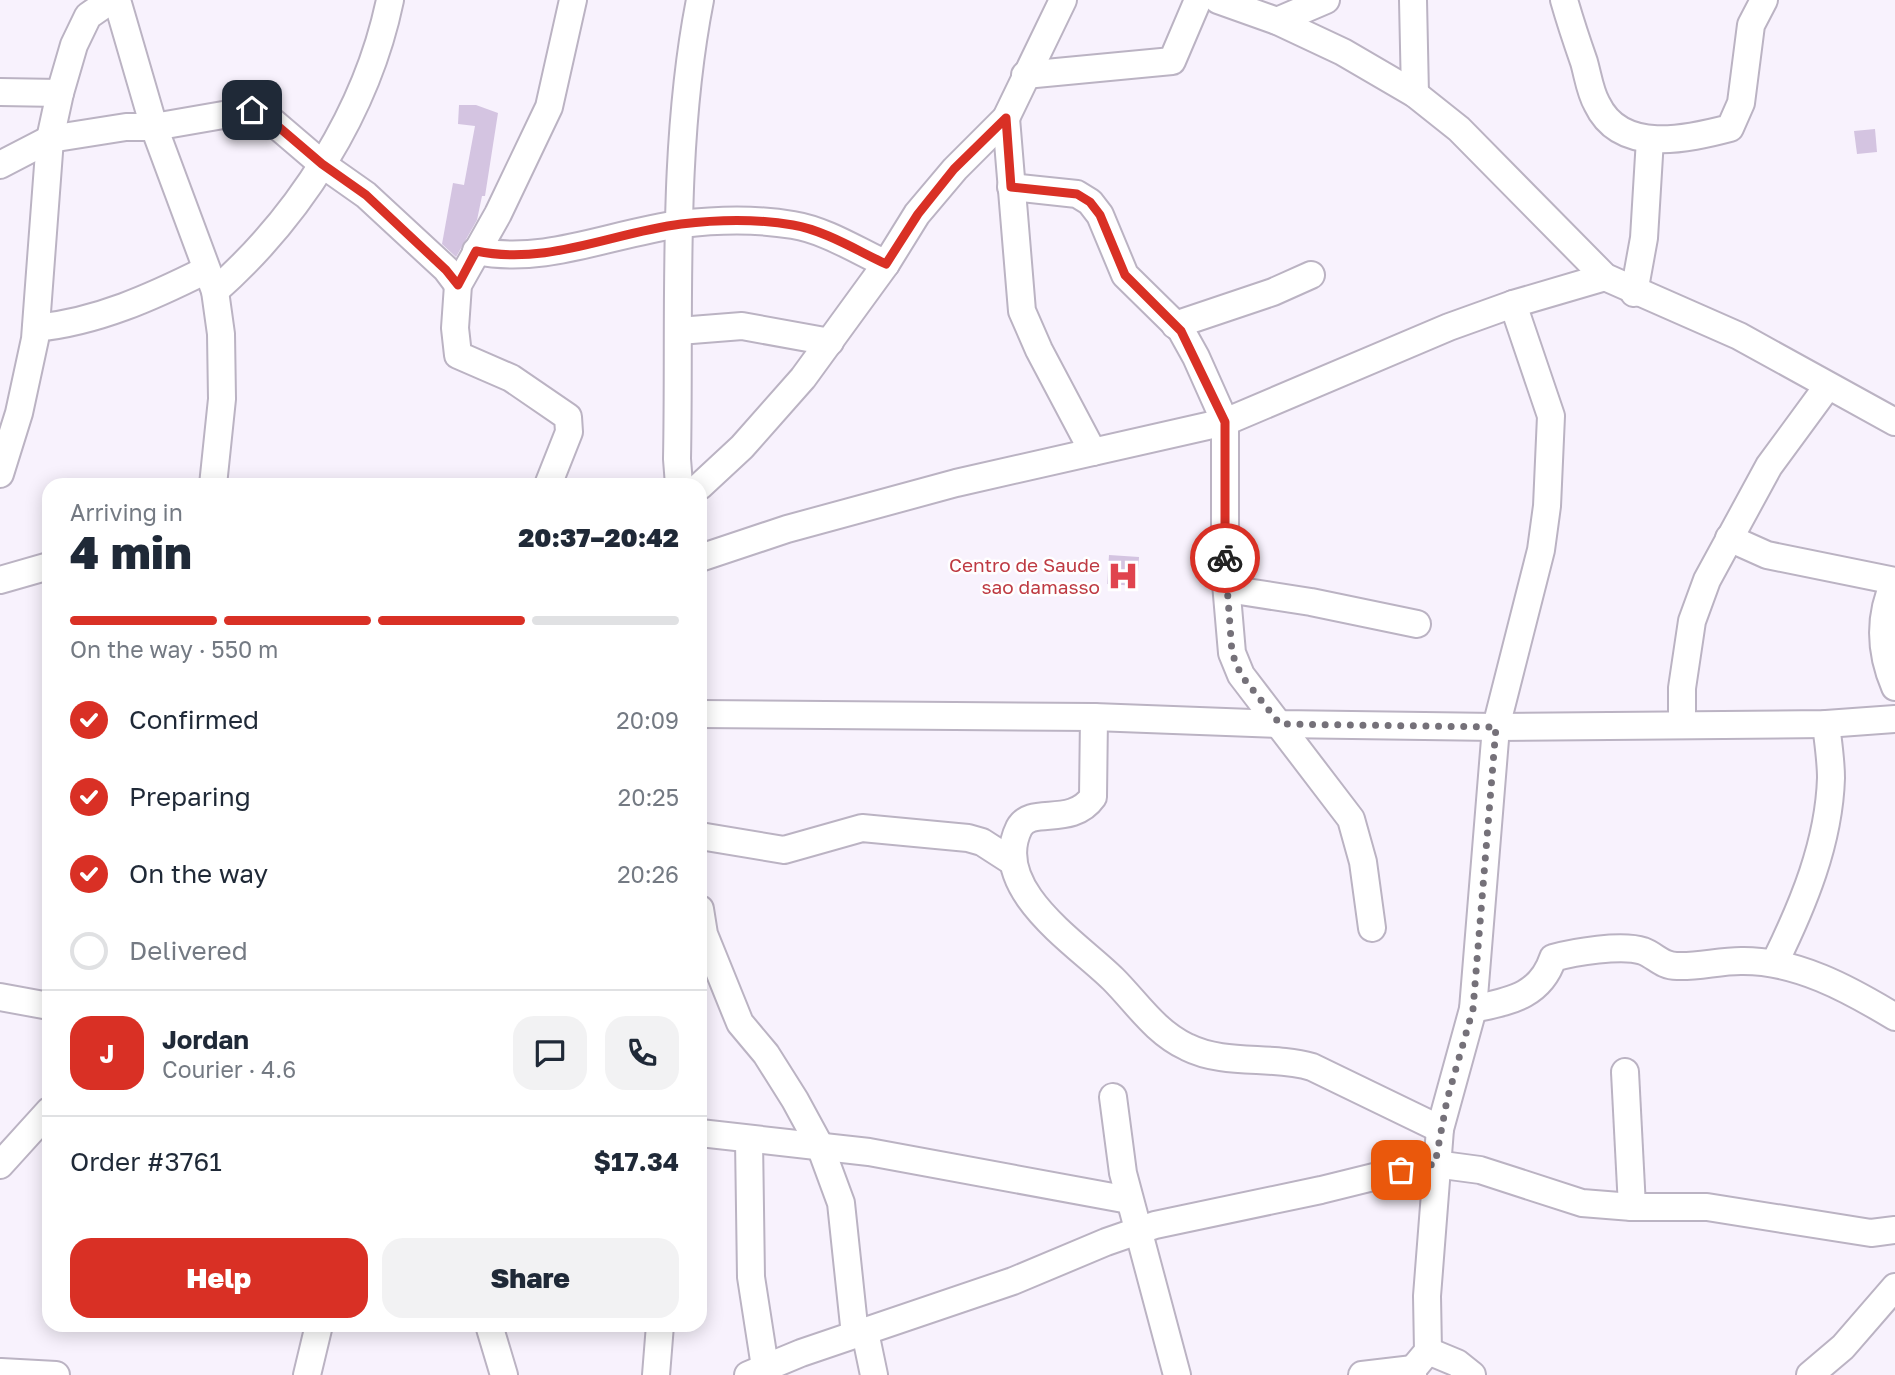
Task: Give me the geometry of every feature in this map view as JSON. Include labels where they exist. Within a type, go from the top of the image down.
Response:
[{"type":"street","points":[[0,474],[19,413],[36,328],[50,139],[60,93],[86,8],[111,0]]},
{"type":"street","points":[[117,0],[154,127],[211,280],[221,334],[222,399],[214,478]]},
{"type":"street","points":[[36,328],[69,324],[106,313],[211,280],[247,262],[289,213],[322,164],[365,86],[381,43],[390,0]]},
{"type":"street","points":[[551,478],[569,432],[568,417],[511,378],[458,355],[455,328],[458,285],[498,214],[548,107],[573,0]]},
{"type":"street","points":[[679,478],[677,459],[685,124],[694,24],[700,0]]},
{"type":"street","points":[[707,480],[742,447],[803,379],[886,264],[918,214],[954,169],[1006,118],[1063,0]]},
{"type":"street","points":[[1025,75],[1172,61],[1198,0]]},
{"type":"street","points":[[1218,0],[1277,21],[1343,52],[1415,94],[1459,128],[1605,277],[1739,336],[1827,387],[1895,422]]},
{"type":"street","points":[[1277,21],[1326,0]]},
{"type":"street","points":[[1413,0],[1415,94]]},
{"type":"street","points":[[1564,0],[1597,104],[1609,122],[1627,133],[1650,139],[1689,139],[1730,128],[1736,119],[1743,93],[1751,25],[1763,0]]},
{"type":"street","points":[[0,92],[60,93]]},
{"type":"street","points":[[0,164],[50,139],[125,127],[154,127],[252,110],[267,117],[322,164],[366,195],[446,270],[458,285]]},
{"type":"street","points":[[1006,118],[1022,311],[1039,351],[1093,452]]},
{"type":"street","points":[[1634,292],[1644,238],[1650,139]]},
{"type":"street","points":[[1011,187],[1077,194],[1090,202],[1100,215],[1125,275],[1175,325],[1196,357],[1225,422],[1223,458],[1232,653],[1241,675],[1351,819],[1363,862],[1372,928]]},
{"type":"street","points":[[476,251],[504,257],[525,256],[581,248],[681,224],[795,225],[886,264]]},
{"type":"street","points":[[1175,325],[1273,292],[1311,275]]},
{"type":"street","points":[[707,556],[787,529],[956,483],[1225,422],[1448,327],[1513,304],[1605,277]]},
{"type":"street","points":[[1418,1365],[1427,1296],[1435,1164],[1440,1129],[1473,1009],[1496,727],[1541,550],[1551,416],[1513,304]]},
{"type":"street","points":[[680,331],[742,326],[830,342]]},
{"type":"street","points":[[1682,725],[1682,688],[1692,621],[1707,580],[1769,466],[1827,387]]},
{"type":"street","points":[[1729,538],[1767,555],[1812,567],[1895,581],[1887,598],[1881,633],[1887,669],[1895,687]]},
{"type":"street","points":[[0,580],[42,568]]},
{"type":"street","points":[[1227,589],[1311,602],[1417,624]]},
{"type":"street","points":[[707,714],[1094,717],[1280,724],[1496,727],[1826,724],[1895,719]]},
{"type":"street","points":[[1013,862],[1017,831],[1023,822],[1034,817],[1075,814],[1086,807],[1093,797],[1094,717]]},
{"type":"street","points":[[1774,962],[1797,917],[1826,820],[1831,777],[1826,724]]},
{"type":"street","points":[[707,837],[784,849],[862,828],[968,838],[982,842],[1013,862],[1037,908],[1083,954],[1112,978],[1160,1031],[1188,1048],[1220,1057],[1292,1061],[1312,1067],[1440,1129]]},
{"type":"street","points":[[707,941],[740,1023],[766,1054],[820,1146],[841,1203],[860,1334],[874,1375]]},
{"type":"street","points":[[1473,1009],[1520,999],[1539,984],[1553,958],[1565,954],[1627,949],[1643,951],[1665,965],[1739,960],[1774,962],[1846,988],[1895,1017]]},
{"type":"street","points":[[0,997],[42,1005]]},
{"type":"street","points":[[1625,1072],[1632,1207]]},
{"type":"street","points":[[1113,1097],[1129,1200],[1177,1375]]},
{"type":"street","points":[[0,1165],[42,1119]]},
{"type":"street","points":[[707,1134],[869,1152],[1129,1200]]},
{"type":"street","points":[[749,1140],[751,1277],[756,1371],[1013,1281],[1106,1242],[1138,1232],[1205,1213],[1435,1164],[1480,1170],[1582,1203],[1632,1207],[1707,1207],[1871,1233],[1895,1230]]},
{"type":"street","points":[[1810,1375],[1843,1347],[1895,1287]]},
{"type":"street","points":[[307,1375],[317,1332]]},
{"type":"street","points":[[491,1332],[504,1375]]},
{"type":"street","points":[[656,1375],[659,1332]]},
{"type":"street","points":[[1362,1375],[1418,1365],[1457,1363],[1472,1375]]},
{"type":"street","points":[[1,1372],[56,1375]]},
{"type":"building","points":[[459,105],[476,105],[498,113],[485,196],[482,196],[477,220],[456,257],[442,244],[453,183],[464,185],[475,126],[458,124]]},
{"type":"building","points":[[1875,129],[1877,152],[1857,154],[1854,131]]},
{"type":"building","points":[[1109,555],[1139,557],[1137,586],[1107,584]]},
{"type":"way so far","points":[[1225,558],[1232,653],[1241,675],[1280,724],[1496,727],[1482,864],[1473,1009],[1447,1100],[1435,1164],[1401,1170]]},
{"type":"place","name":"Centro de Saude sao damasso","points":[[1123,576]]},
{"type":"route","points":[[252,110],[267,117],[322,164],[366,195],[446,270],[458,285],[476,251],[504,257],[525,256],[581,248],[681,224],[766,222],[795,225],[886,264],[918,214],[954,169],[1006,118],[1011,187],[1077,194],[1090,202],[1100,215],[1125,275],[1181,331],[1196,357],[1225,422],[1225,558]]}]
